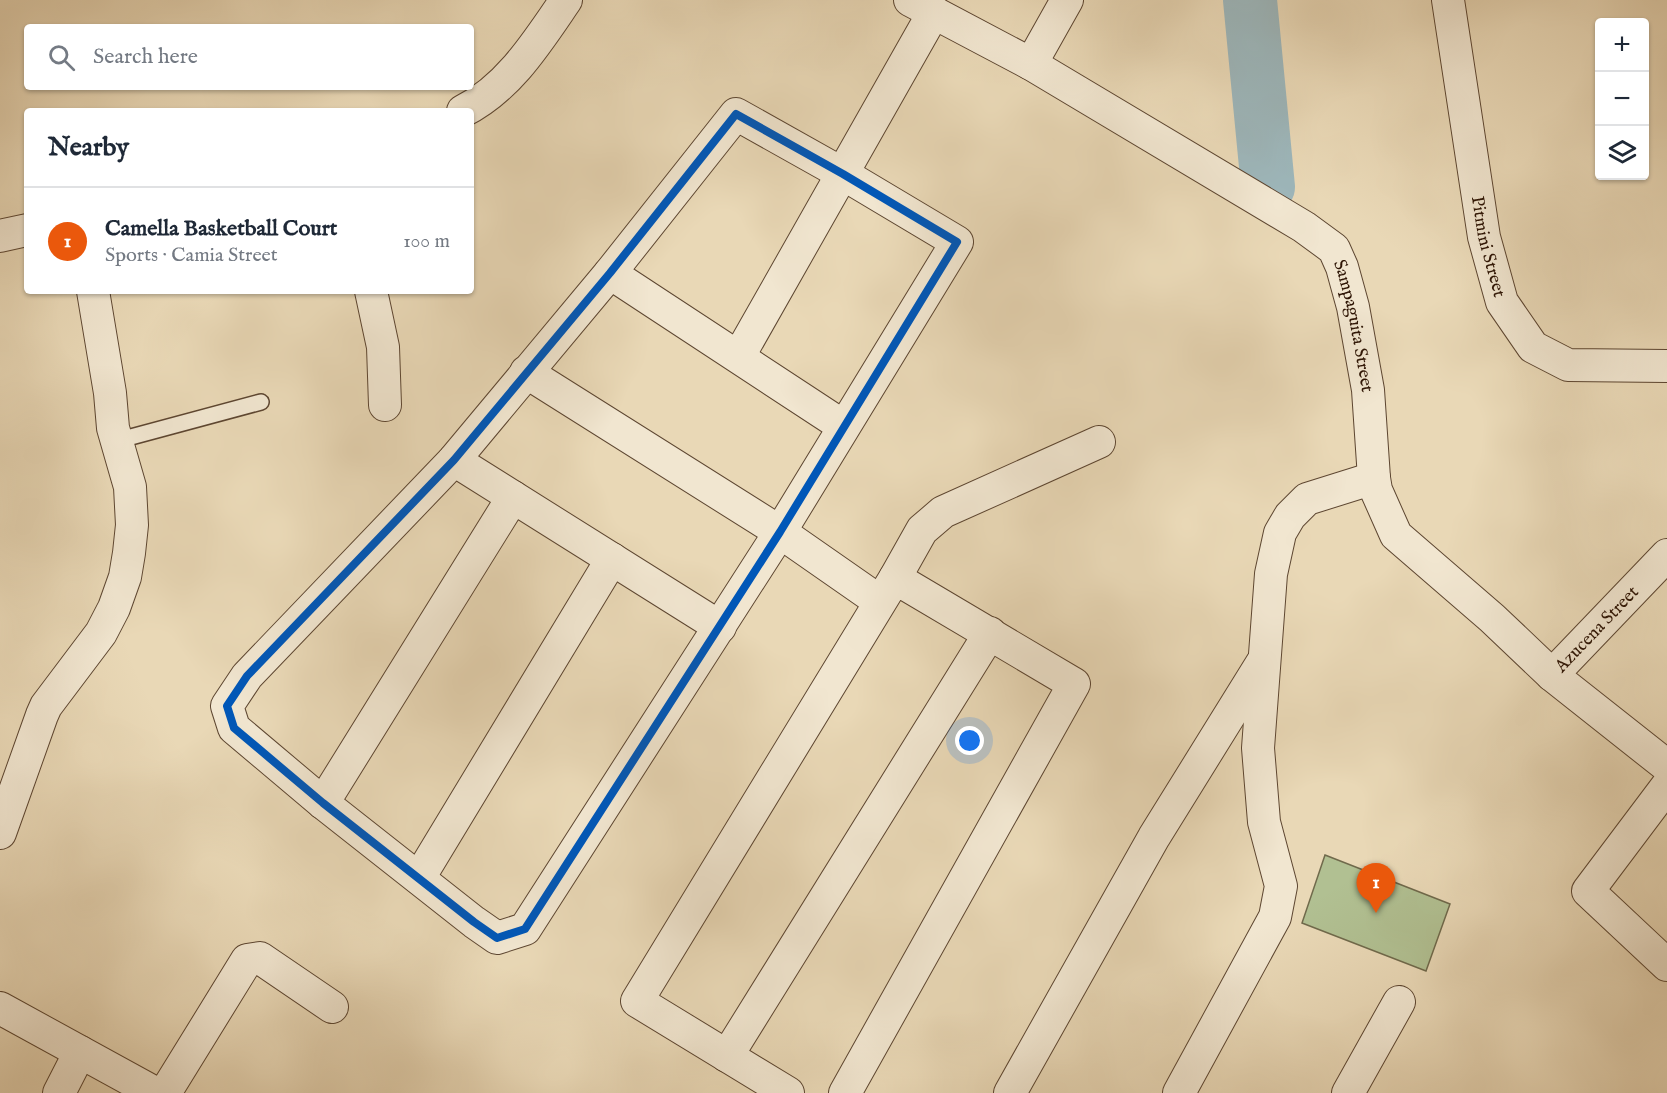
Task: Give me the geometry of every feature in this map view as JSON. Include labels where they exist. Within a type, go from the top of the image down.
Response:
[{"type":"street","points":[[469,108],[482,101],[527,56],[566,0]]},
{"type":"street","points":[[1031,63],[1067,0]]},
{"type":"street","name":"Pitmini Street","points":[[1448,0],[1484,237],[1502,302],[1533,347],[1568,365],[1667,366]]},
{"type":"street","points":[[739,356],[898,73],[922,6]]},
{"type":"street","name":"Sampaguita Street","points":[[922,6],[1031,63],[1304,227],[1334,249],[1342,267],[1353,307],[1368,390],[1376,490],[1396,535],[1492,618],[1552,675],[1667,766]]},
{"type":"street","points":[[736,114],[843,174],[957,242],[780,532],[525,929],[497,938],[323,803],[234,728],[227,706],[247,676],[454,460],[610,273],[736,114]]},
{"type":"street","points":[[0,236],[24,231]]},
{"type":"street","points":[[610,273],[843,426]]},
{"type":"street","points":[[0,833],[46,706],[101,633],[114,608],[125,577],[132,525],[130,487],[116,441],[94,294]]},
{"type":"street","points":[[372,294],[383,347],[385,405]]},
{"type":"street","points":[[526,372],[780,532],[887,590],[990,633],[1074,684],[845,1093]]},
{"type":"street","points":[[788,1093],[637,1001],[922,530],[943,512],[1099,442]]},
{"type":"street","points":[[454,460],[720,627]]},
{"type":"street","points":[[1179,1093],[1275,917],[1281,886],[1263,822],[1258,748],[1271,574],[1280,533],[1290,516],[1307,499],[1374,478]]},
{"type":"street","points":[[323,803],[513,497]]},
{"type":"street","name":"Azucena Street","points":[[1552,675],[1667,555]]},
{"type":"street","points":[[419,878],[612,559]]},
{"type":"street","points":[[727,1056],[990,633]]},
{"type":"street","points":[[1010,1093],[1154,837],[1265,657]]},
{"type":"street","points":[[1667,786],[1587,891],[1667,965]]},
{"type":"street","points":[[165,1093],[247,960],[260,958],[332,1007]]},
{"type":"street","points":[[1354,1090],[1399,1002]]},
{"type":"street","points":[[0,1008],[155,1093]]},
{"type":"street","points":[[59,1093],[80,1052]]},
{"type":"lane","points":[[116,441],[261,402]]},
{"type":"green space","points":[[1325,855],[1450,904],[1426,971],[1302,923]]},
{"type":"waterway","points":[[1250,0],[1268,187]]},
{"type":"cycle path","points":[[736,114],[957,242],[780,532],[525,929],[497,938],[323,803],[234,728],[227,706],[247,676],[454,460],[610,273],[736,114]]},
{"type":"place","name":"Camella Basketball Court","points":[[1376,913]]}]
